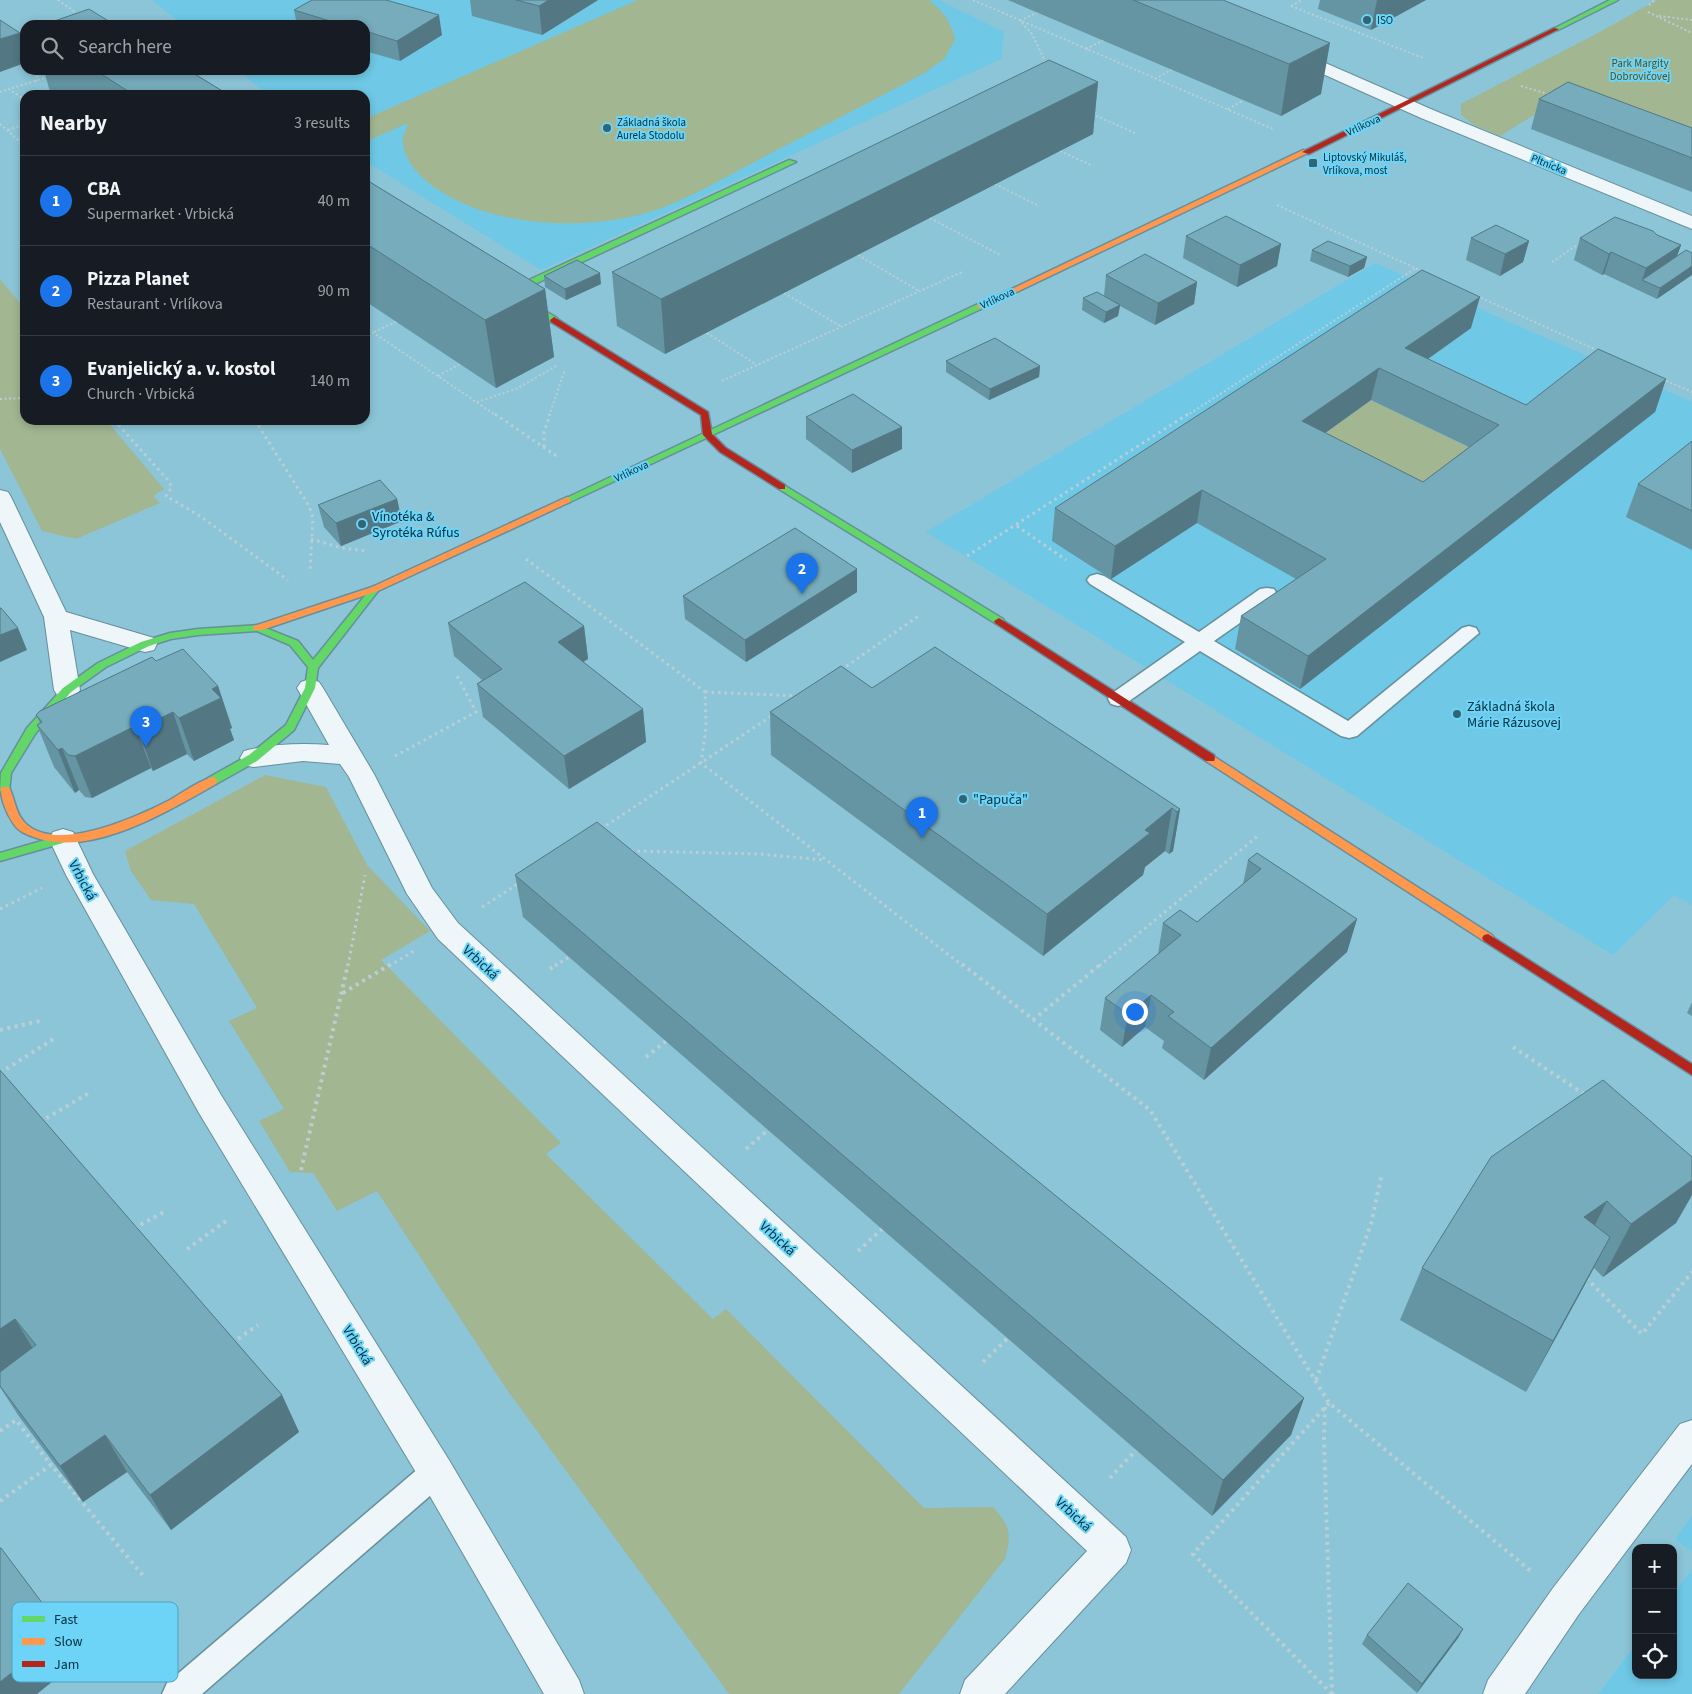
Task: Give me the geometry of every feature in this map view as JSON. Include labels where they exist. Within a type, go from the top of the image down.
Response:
[{"type":"street","name":"Vrlíkova","points":[[258,628],[375,589],[708,435],[1406,105],[1613,1]]},
{"type":"street","name":"Pltnícka","points":[[1279,48],[1390,96],[1406,105],[1692,223]]},
{"type":"street","points":[[792,162],[534,281],[522,292],[521,300],[705,414],[708,435],[722,450],[893,557],[931,577],[1692,1070]]},
{"type":"street","points":[[0,497],[56,617],[67,690]]},
{"type":"street","name":"Vrlíkova","points":[[63,839],[107,832],[140,820],[253,758],[290,727],[312,678],[375,589]]},
{"type":"street","points":[[56,617],[145,644]]},
{"type":"street","points":[[63,839],[42,836],[25,829],[15,817],[7,800],[3,776],[31,732],[67,690],[102,665],[145,644],[170,636],[258,628],[294,643],[312,678]]},
{"type":"street","name":"Vrbická","points":[[312,678],[348,755],[361,774],[421,894],[448,931],[1113,1550],[979,1694]]},
{"type":"street","points":[[253,758],[302,752],[348,755]]},
{"type":"street","points":[[0,857],[63,839]]},
{"type":"street","name":"Vrbická","points":[[63,839],[80,875],[210,1104],[436,1472],[565,1694]]},
{"type":"street","points":[[1502,1694],[1566,1601],[1692,1436]]},
{"type":"lane","points":[[1097,580],[1349,731],[1469,633]]},
{"type":"lane","points":[[1118,699],[1267,594]]},
{"type":"lane","points":[[178,1694],[436,1472]]},
{"type":"path","points":[[58,0],[81,17]]},
{"type":"path","points":[[973,0],[1276,131]]},
{"type":"path","points":[[1302,0],[1291,6],[1428,60]]},
{"type":"path","points":[[1613,1],[1631,10],[1643,10],[1692,33]]},
{"type":"path","points":[[1020,21],[1038,12]]},
{"type":"path","points":[[1656,16],[1692,20]]},
{"type":"path","points":[[1020,21],[1032,34],[1048,68]]},
{"type":"path","points":[[1086,49],[1104,40]]},
{"type":"path","points":[[1155,79],[1172,69]]},
{"type":"path","points":[[36,82],[37,75]]},
{"type":"path","points":[[0,92],[52,76]]},
{"type":"path","points":[[1514,84],[1553,95]]},
{"type":"path","points":[[9,89],[20,97]]},
{"type":"path","points":[[1228,110],[1244,100]]},
{"type":"path","points":[[1085,110],[1137,134]]},
{"type":"path","points":[[0,124],[20,142]]},
{"type":"path","points":[[7,130],[20,126]]},
{"type":"path","points":[[1060,150],[1093,166]]},
{"type":"path","points":[[995,184],[1037,205]]},
{"type":"path","points":[[1274,204],[1425,272]]},
{"type":"path","points":[[930,218],[1002,256]]},
{"type":"path","points":[[1552,262],[1584,240]]},
{"type":"path","points":[[858,255],[920,291]]},
{"type":"path","points":[[966,556],[1017,526],[1416,268]]},
{"type":"path","points":[[1470,292],[1603,352]]},
{"type":"path","points":[[784,293],[842,327]]},
{"type":"path","points":[[374,333],[396,322]]},
{"type":"path","points":[[370,330],[558,457]]},
{"type":"path","points":[[706,333],[757,366]]},
{"type":"path","points":[[544,448],[544,432],[568,360],[574,334]]},
{"type":"path","points":[[477,402],[516,389],[568,360]]},
{"type":"path","points":[[438,376],[460,364]]},
{"type":"path","points":[[1656,376],[1692,392]]},
{"type":"path","points":[[0,399],[20,398]]},
{"type":"path","points":[[118,425],[167,479],[172,487],[166,496],[200,516],[293,583]]},
{"type":"path","points":[[257,425],[309,506],[313,518],[309,576]]},
{"type":"path","points":[[1017,526],[1097,580]]},
{"type":"path","points":[[311,539],[342,548],[375,552]]},
{"type":"path","points":[[518,553],[705,692],[801,696],[793,701]]},
{"type":"path","points":[[839,671],[927,611]]},
{"type":"path","points":[[391,759],[476,712],[456,674]]},
{"type":"path","points":[[700,763],[706,727],[705,692]]},
{"type":"path","points":[[593,834],[778,711]]},
{"type":"path","points":[[700,763],[1150,1110],[1329,1403],[1566,1601]]},
{"type":"path","points":[[1033,1020],[1289,810]]},
{"type":"path","points":[[622,851],[740,853],[825,860]]},
{"type":"path","points":[[299,1180],[343,993],[366,871]]},
{"type":"path","points":[[343,993],[448,931],[526,878]]},
{"type":"path","points":[[0,909],[49,885]]},
{"type":"path","points":[[546,973],[568,957]]},
{"type":"path","points":[[0,1030],[44,1020]]},
{"type":"path","points":[[0,1073],[55,1038]]},
{"type":"path","points":[[645,1058],[666,1042]]},
{"type":"path","points":[[1512,1047],[1594,1100]]},
{"type":"path","points":[[34,1125],[89,1093]]},
{"type":"path","points":[[746,1150],[768,1130]]},
{"type":"path","points":[[1316,1381],[1371,1224],[1382,1173]]},
{"type":"path","points":[[126,1232],[164,1212]]},
{"type":"path","points":[[187,1249],[236,1214]]},
{"type":"path","points":[[858,1251],[882,1229]]},
{"type":"path","points":[[1583,1274],[1642,1334],[1692,1272]]},
{"type":"path","points":[[225,1348],[258,1325]]},
{"type":"path","points":[[983,1362],[1007,1338]]},
{"type":"path","points":[[1329,1403],[1193,1554],[1332,1694]]},
{"type":"path","points":[[1325,1408],[1324,1438],[1332,1694]]},
{"type":"path","points":[[0,1432],[16,1420],[50,1465],[146,1578]]},
{"type":"path","points":[[1110,1478],[1136,1450]]},
{"type":"path","points":[[0,1501],[50,1465]]},
{"type":"shaded area","name":"Základná škola Aurela Stodolu","points":[[152,0],[939,0],[1004,32],[1001,59],[541,270],[370,164],[370,90],[262,90],[244,75],[370,75],[370,20],[177,20]]},
{"type":"shaded area","name":"Základná škola Márie Rázusovej","points":[[1375,263],[1692,402],[1692,905],[1674,895],[1613,955],[926,532]]},
{"type":"shaded area","points":[[1692,1516],[1692,1552],[1675,1539]]},
{"type":"shaded area","points":[[1692,1569],[1692,1694],[1598,1694],[1632,1649],[1632,1679],[1677,1679],[1677,1589]]},
{"type":"green space","name":"Základná škola Aurela Stodolu","points":[[638,0],[929,0],[946,17],[955,40],[944,59],[905,84],[681,200],[641,214],[613,220],[552,223],[521,220],[464,204],[433,186],[420,175],[409,161],[403,145],[403,137],[408,123],[370,140],[370,117]]},
{"type":"green space","name":"Park Margity Dobrovičovej","points":[[1657,0],[1692,0],[1692,145],[1565,96],[1500,136],[1474,125],[1461,115],[1461,104]]},
{"type":"green space","points":[[0,279],[20,303],[20,425],[110,425],[164,489],[153,496],[160,503],[76,539],[42,531],[0,449]]},
{"type":"green space","points":[[1371,400],[1489,457],[1414,515],[1296,454]]},
{"type":"green space","points":[[265,775],[326,787],[367,865],[430,931],[381,960],[561,1143],[546,1154],[713,1319],[726,1309],[924,1508],[993,1507],[1003,1519],[1009,1536],[1005,1559],[899,1694],[729,1694],[507,1390],[377,1191],[337,1211],[313,1173],[290,1172],[259,1121],[284,1109],[229,1021],[257,1008],[194,904],[151,900],[131,871],[125,851]]},
{"type":"building","points":[[312,0],[386,0],[439,15],[397,41],[370,33],[370,20],[327,20],[294,10]]},
{"type":"building","points":[[516,0],[549,0],[539,6]]},
{"type":"building","points":[[1133,0],[1223,0],[1330,43],[1289,64]]},
{"type":"building","points":[[89,9],[107,20],[57,20]]},
{"type":"building","points":[[0,20],[20,33],[0,39]]},
{"type":"building","points":[[1049,60],[1098,82],[661,299],[612,272]]},
{"type":"building","points":[[103,75],[196,75],[221,90],[126,90]]},
{"type":"building","points":[[1568,82],[1692,128],[1692,158],[1539,99]]},
{"type":"building","points":[[370,182],[545,289],[485,320],[370,246]]},
{"type":"building","points":[[1226,216],[1281,244],[1240,265],[1186,236]]},
{"type":"building","points":[[1615,217],[1653,231],[1657,235],[1681,245],[1646,268],[1611,252],[1609,254],[1580,238]]},
{"type":"building","points":[[1496,225],[1529,241],[1505,254],[1471,238]]},
{"type":"building","points":[[1328,241],[1367,257],[1350,266],[1312,250]]},
{"type":"building","points":[[1686,250],[1692,253],[1692,266],[1660,288],[1642,280]]},
{"type":"building","points":[[1145,254],[1197,282],[1158,303],[1106,275]]},
{"type":"building","points":[[577,260],[600,273],[565,289],[544,276]]},
{"type":"building","points":[[1422,270],[1480,297],[1405,348],[1526,405],[1598,349],[1666,379],[1308,656],[1241,616],[1326,559],[1202,490],[1115,546],[1055,508]],"holes":[[[1379,368],[1499,425],[1423,482],[1302,421]]]},
{"type":"building","points":[[1097,292],[1120,305],[1106,312],[1083,298]]},
{"type":"building","points":[[995,338],[1040,366],[990,389],[946,361]]},
{"type":"building","points":[[853,394],[902,427],[852,450],[806,417]]},
{"type":"building","points":[[1692,441],[1692,511],[1638,484]]},
{"type":"building","points":[[380,480],[397,499],[336,523],[318,505]]},
{"type":"building","points":[[795,528],[857,569],[745,640],[683,596]]},
{"type":"building","points":[[525,582],[584,626],[558,642],[643,709],[564,756],[477,684],[502,669],[448,623]]},
{"type":"building","points":[[0,608],[18,628],[0,635]]},
{"type":"building","name":"\"Papuča\"","points":[[935,647],[1180,809],[1177,812],[1172,808],[1145,830],[1150,833],[1047,914],[770,712],[841,666],[872,688]]},
{"type":"building","points":[[183,649],[218,686],[212,689],[221,698],[179,718],[173,712],[138,729],[135,726],[75,756],[68,755],[62,748],[58,750],[37,725],[42,722],[36,715],[40,711],[152,657],[156,661]]},
{"type":"building","points":[[597,822],[1304,1398],[1223,1480],[515,875]]},
{"type":"building","points":[[1257,853],[1357,919],[1211,1048],[1168,1016],[1174,1012],[1151,995],[1128,1014],[1105,998],[1181,935],[1163,923],[1180,910],[1197,922],[1261,869],[1248,860]]},
{"type":"building","points":[[0,1070],[282,1395],[150,1495],[105,1435],[60,1466],[0,1386],[0,1372],[36,1345],[15,1319],[0,1329]]},
{"type":"building","points":[[1603,1080],[1692,1157],[1692,1180],[1631,1224],[1607,1201],[1584,1217],[1610,1237],[1553,1341],[1422,1268],[1491,1157]]},
{"type":"building","points":[[1,1548],[42,1602],[12,1602],[12,1673],[0,1682]]},
{"type":"building","points":[[1408,1583],[1463,1629],[1422,1684],[1367,1635]]},
{"type":"traffic: fast","points":[[1556,29],[1615,0]]},
{"type":"traffic: fast","points":[[554,320],[521,300],[522,292],[534,281],[792,162]]},
{"type":"traffic: fast","points":[[567,500],[980,306]]},
{"type":"traffic: fast","points":[[782,487],[999,621]]},
{"type":"traffic: fast","points":[[212,781],[253,758],[290,727],[310,688],[313,667],[375,589]]},
{"type":"traffic: fast","points":[[5,790],[6,773],[31,731],[67,690],[102,665],[145,644],[170,636],[198,632],[258,628],[294,643],[313,667]]},
{"type":"traffic: fast","points":[[0,857],[59,840]]},
{"type":"traffic: slow","points":[[980,306],[1306,152]]},
{"type":"traffic: slow","points":[[258,628],[375,589],[567,500]]},
{"type":"traffic: slow","points":[[1210,758],[1488,938]]},
{"type":"traffic: slow","points":[[5,790],[15,817],[22,827],[46,838],[70,839],[95,835],[147,816],[212,781]]},
{"type":"traffic: jam","points":[[1306,152],[1556,29]]},
{"type":"traffic: jam","points":[[554,320],[705,414],[708,435],[723,450],[782,487]]},
{"type":"traffic: jam","points":[[999,621],[1210,758]]},
{"type":"traffic: jam","points":[[1488,938],[1692,1070]]},
{"type":"place","name":"ISO","points":[[1367,20]]},
{"type":"place","name":"Základná škola Aurela Stodolu","points":[[607,128]]},
{"type":"place","name":"Liptovský Mikuláš, Vrlíkova, most","points":[[1313,163]]},
{"type":"place","name":"Vínotéka & Syrotéka Rúfus","points":[[362,524]]},
{"type":"place","name":"Pizza Planet","points":[[802,594]]},
{"type":"place","name":"Základná škola Márie Rázusovej","points":[[1457,714]]},
{"type":"place","name":"Evanjelický a. v. kostol","points":[[146,747]]},
{"type":"place","name":"\"Papuča\"","points":[[963,799]]},
{"type":"place","name":"CBA","points":[[922,838]]}]
